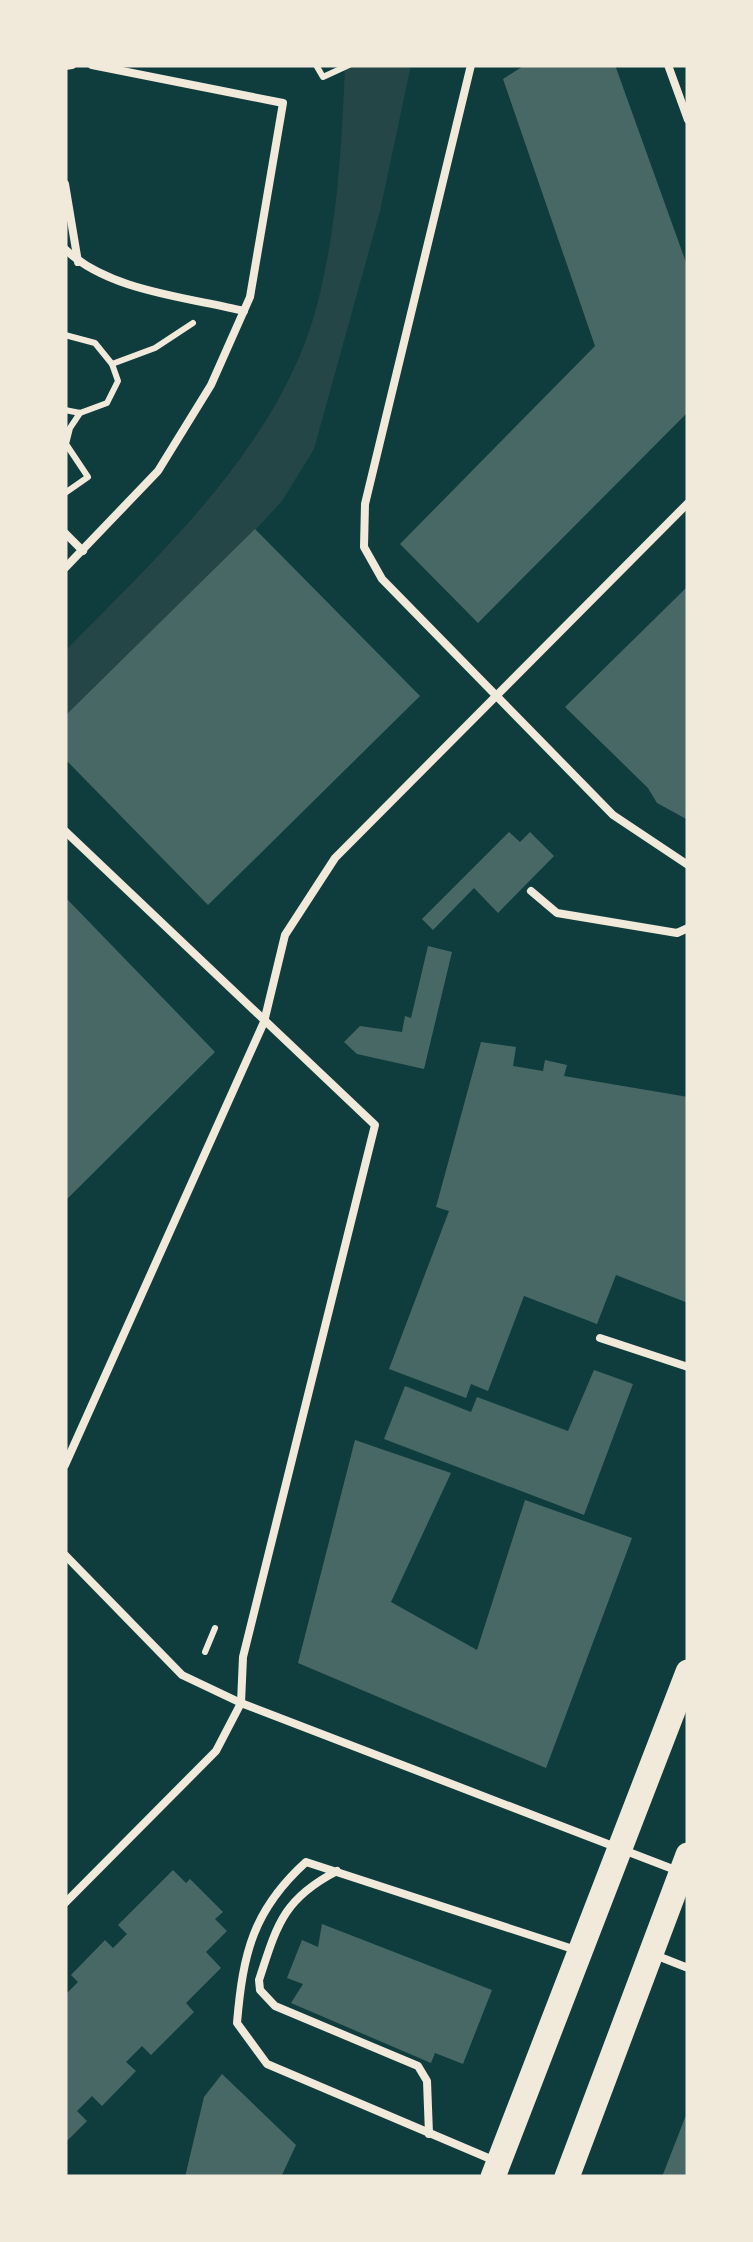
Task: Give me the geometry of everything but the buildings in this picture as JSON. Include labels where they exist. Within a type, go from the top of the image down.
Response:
[{"type":"main road","points":[[496,2169],[688,1672]]},
{"type":"main road","points":[[567,2177],[685,1864]]},
{"type":"lane","points":[[65,568],[158,471],[212,384],[250,297],[283,103],[92,65]]},
{"type":"lane","points":[[471,65],[366,504],[364,547],[382,579],[613,815],[688,865]]},
{"type":"lane","points":[[668,65],[688,120]]},
{"type":"lane","points":[[65,184],[78,262]]},
{"type":"lane","points":[[65,249],[78,262],[106,276],[244,311]]},
{"type":"lane","points":[[65,1466],[264,1022],[285,935],[335,858],[688,503]]},
{"type":"lane","points":[[65,533],[82,550]]},
{"type":"lane","points":[[65,831],[264,1022],[311,1060],[375,1126],[243,1656],[241,1703],[216,1751],[65,1903]]},
{"type":"lane","points":[[531,890],[558,914],[676,934],[688,928]]},
{"type":"lane","points":[[600,1338],[688,1366]]},
{"type":"lane","points":[[65,1556],[182,1675],[241,1703],[620,1848],[685,1864]]},
{"type":"lane","points":[[496,2169],[429,2134],[267,2064],[237,2022],[242,1966],[273,1892],[306,1862],[580,1952]]},
{"type":"lane","points":[[337,1871],[294,1898],[286,1910],[258,1980],[260,1990],[274,2006],[418,2066],[427,2081],[429,2134]]},
{"type":"lane","points":[[651,1954],[688,1968]]},
{"type":"path","points":[[316,65],[322,78],[349,65]]},
{"type":"path","points":[[112,364],[155,348],[194,322]]},
{"type":"path","points":[[65,335],[96,344],[112,364],[118,382],[107,403],[80,413],[65,410]]},
{"type":"path","points":[[65,493],[88,477],[66,444],[80,413]]},
{"type":"path","points":[[205,1652],[215,1628]]},
{"type":"shaded area","points":[[345,65],[411,65],[380,211],[314,449],[282,501],[65,735],[65,651],[218,488],[281,395],[304,346],[331,237]]}]
